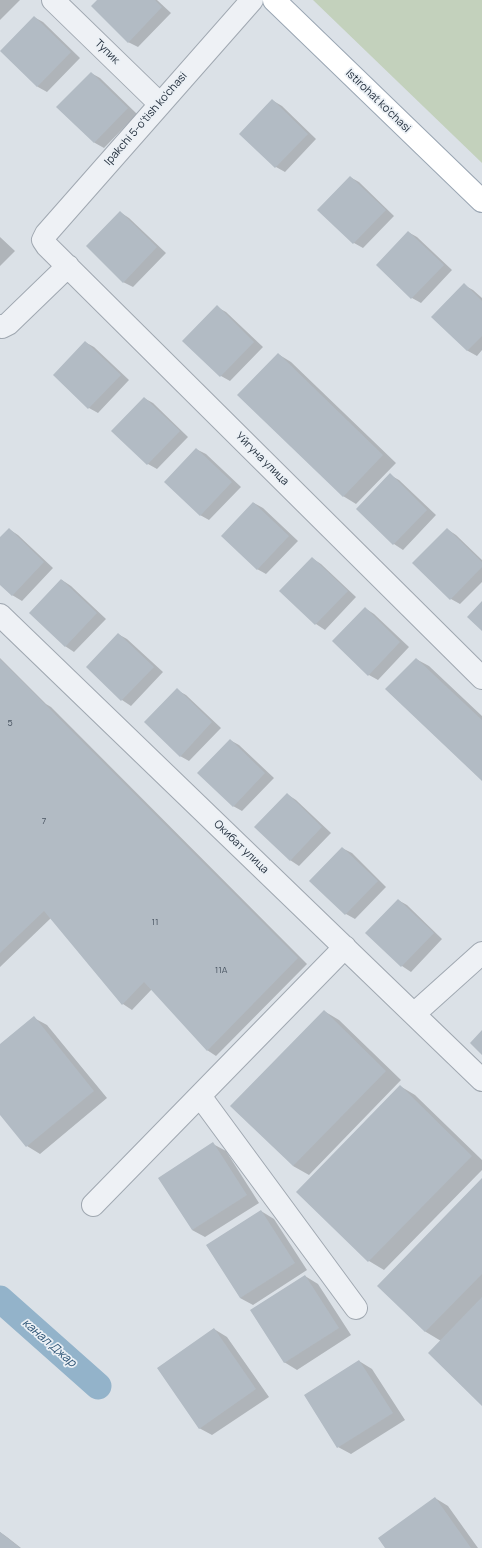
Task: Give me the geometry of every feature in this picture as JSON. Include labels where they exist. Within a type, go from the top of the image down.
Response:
[{"type":"main road","name":"Istirohat ko'chasi","points":[[274,0],[482,201]]},
{"type":"street","name":"Тупик","points":[[53,0],[160,104]]},
{"type":"street","name":"Ipakchi 5-o'tish ko'chasi","points":[[43,240],[46,234],[252,0]]},
{"type":"street","name":"Уйгуна улица","points":[[43,240],[47,246],[482,678]]},
{"type":"street","points":[[1,326],[8,324],[68,266]]},
{"type":"street","name":"Окибат улица","points":[[0,615],[482,1080]]},
{"type":"street","points":[[92,1206],[345,947]]},
{"type":"street","points":[[414,1014],[482,953]]},
{"type":"street","points":[[200,1096],[356,1308]]},
{"type":"green space","points":[[313,0],[482,0],[482,163]]},
{"type":"building","points":[[97,0],[155,0],[162,7],[128,43],[91,6]]},
{"type":"building","points":[[34,16],[71,52],[37,87],[0,51]]},
{"type":"building","points":[[91,72],[128,108],[94,143],[56,107]]},
{"type":"building","points":[[272,99],[308,134],[275,168],[239,134]]},
{"type":"building","points":[[350,176],[386,210],[353,244],[317,210]]},
{"type":"building","points":[[120,211],[157,247],[123,283],[86,246]]},
{"type":"building","points":[[408,231],[444,265],[411,299],[376,265]]},
{"type":"building","points":[[464,283],[482,301],[482,336],[467,351],[431,317]]},
{"type":"building","points":[[217,305],[254,342],[220,377],[182,341]]},
{"type":"building","points":[[85,341],[121,375],[88,409],[53,375]]},
{"type":"building","points":[[278,353],[383,455],[343,497],[237,395]]},
{"type":"building","points":[[144,397],[180,431],[147,465],[111,431]]},
{"type":"building","points":[[196,448],[232,482],[200,516],[164,482]]},
{"type":"building","points":[[390,473],[427,510],[393,545],[356,509]]},
{"type":"building","points":[[253,502],[289,536],[257,570],[221,536]]},
{"type":"building","points":[[9,528],[44,562],[12,596],[0,585],[0,537]]},
{"type":"building","points":[[447,528],[482,562],[482,567],[450,600],[412,563]]},
{"type":"building","points":[[312,557],[348,591],[315,625],[279,591]]},
{"type":"building","points":[[61,579],[97,613],[65,647],[29,613]]},
{"type":"building","points":[[482,601],[482,631],[467,617]]},
{"type":"building","points":[[365,607],[400,642],[368,676],[332,641]]},
{"type":"building","points":[[118,633],[154,667],[121,701],[86,667]]},
{"type":"building","points":[[416,658],[482,720],[482,781],[385,689]]},
{"type":"building","points":[[0,659],[298,958],[207,1051],[144,982],[122,1005],[44,911],[0,953]]},
{"type":"building","points":[[177,688],[212,722],[180,757],[144,722]]},
{"type":"building","points":[[230,739],[265,773],[233,807],[197,773]]},
{"type":"building","points":[[287,793],[322,827],[290,861],[254,827]]},
{"type":"building","points":[[342,847],[378,881],[345,915],[309,881]]},
{"type":"building","points":[[398,899],[434,933],[401,967],[365,933]]},
{"type":"building","points":[[324,1010],[386,1071],[293,1166],[230,1106]]},
{"type":"building","points":[[34,1016],[94,1091],[26,1147],[0,1115],[0,1044]]},
{"type":"building","points":[[482,1030],[482,1055],[470,1043]]},
{"type":"building","points":[[400,1085],[472,1156],[368,1262],[296,1192]]},
{"type":"building","points":[[213,1142],[247,1195],[192,1230],[158,1178]]},
{"type":"building","points":[[482,1178],[482,1274],[425,1332],[377,1286]]},
{"type":"building","points":[[261,1210],[295,1263],[240,1298],[206,1245]]},
{"type":"building","points":[[305,1275],[339,1328],[284,1363],[250,1310]]},
{"type":"building","points":[[482,1297],[482,1406],[428,1353]]},
{"type":"building","points":[[214,1328],[256,1389],[199,1429],[157,1368]]},
{"type":"building","points":[[359,1360],[393,1413],[337,1448],[304,1395]]},
{"type":"building","points":[[435,1497],[471,1548],[385,1548],[378,1538]]},
{"type":"building","points":[[0,1532],[20,1548],[0,1548]]},
{"type":"waterway","name":"канал Джар","points":[[0,1299],[98,1386]]}]
